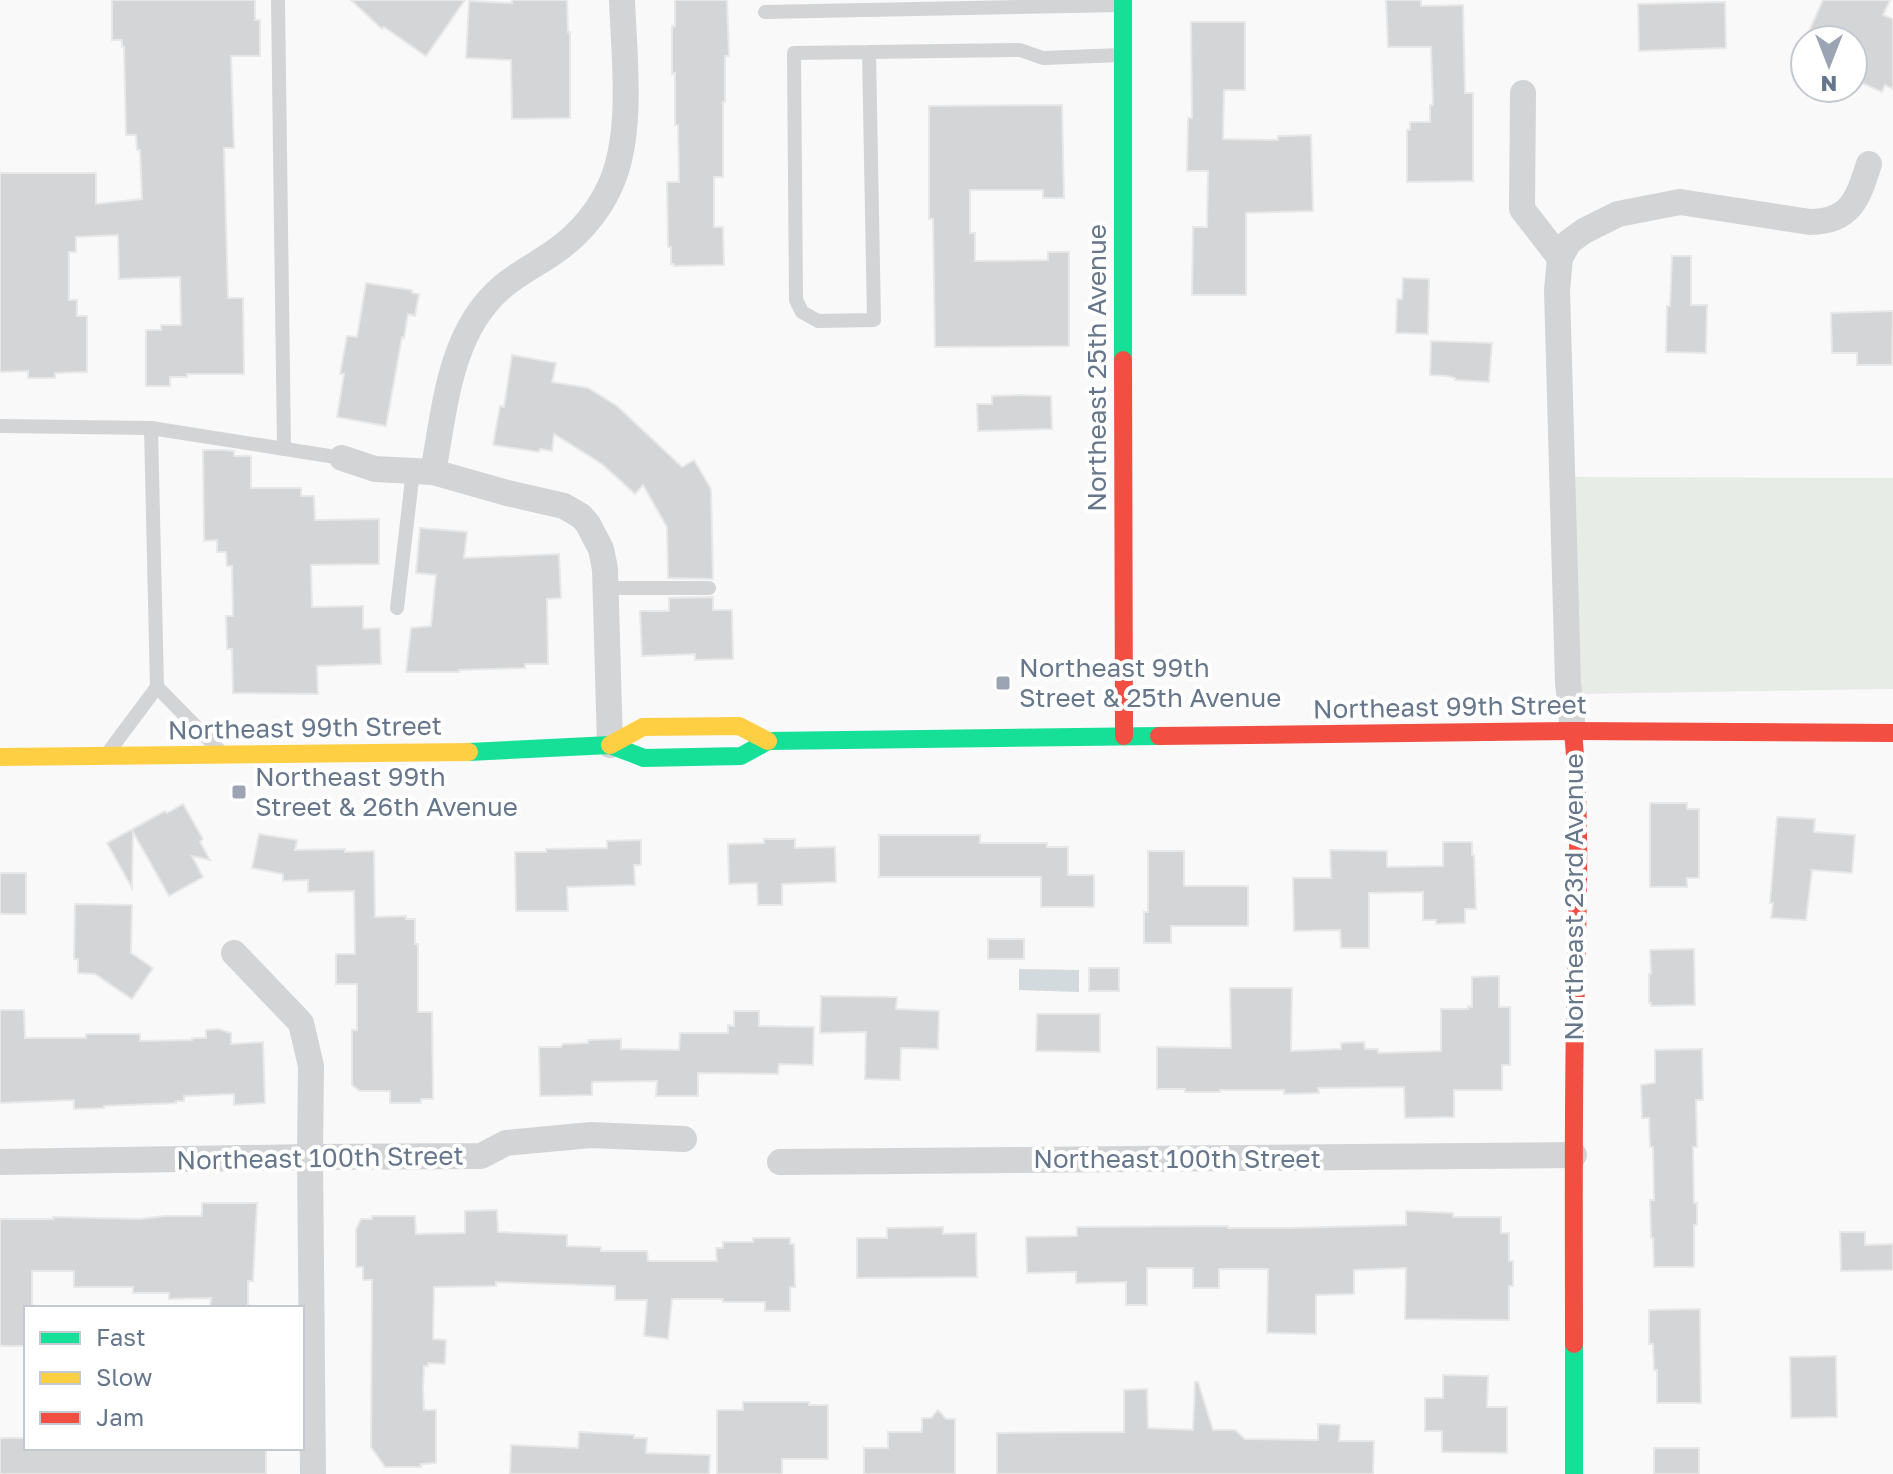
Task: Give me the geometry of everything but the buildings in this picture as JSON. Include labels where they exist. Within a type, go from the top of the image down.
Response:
[{"type":"main road","name":"Northeast 25th Avenue","points":[[1123,2],[1124,736]]},
{"type":"main road","name":"Northeast 99th Street","points":[[610,745],[643,727],[739,726],[768,741],[1573,731],[1893,733]]},
{"type":"main road","name":"Northeast 23rd Avenue","points":[[1573,731],[1577,769],[1578,909],[1574,1474]]},
{"type":"main road","name":"Northeast 99th Street","points":[[0,757],[456,753],[610,745],[644,758],[741,756],[768,741]]},
{"type":"street","points":[[423,472],[462,343],[479,311],[501,288],[563,246],[589,219],[610,187],[621,154],[625,100],[622,0]]},
{"type":"street","points":[[1523,93],[1522,209],[1560,258],[1569,242],[1618,214],[1680,202],[1826,222],[1853,204],[1869,164]]},
{"type":"street","name":"Northeast 23rd Avenue","points":[[1560,258],[1557,306],[1568,683],[1573,731]]},
{"type":"street","points":[[342,458],[375,469],[423,472],[564,506],[581,516],[601,549],[605,569],[610,745]]},
{"type":"street","points":[[234,953],[301,1023],[311,1066],[313,1474]]},
{"type":"street","name":"Northeast 100th Street","points":[[0,1162],[481,1156],[506,1143],[591,1135],[684,1139]]},
{"type":"street","name":"Northeast 100th Street","points":[[780,1162],[1574,1155]]},
{"type":"lane","points":[[278,0],[284,449]]},
{"type":"lane","points":[[765,12],[1123,2]]},
{"type":"lane","points":[[869,52],[874,320],[818,321],[802,312],[796,300],[794,53],[869,52],[1020,50],[1043,58],[1122,55]]},
{"type":"lane","points":[[0,426],[151,428],[342,458]]},
{"type":"lane","points":[[105,757],[157,687],[151,428]]},
{"type":"lane","points":[[397,608],[423,472]]},
{"type":"lane","points":[[605,588],[709,588]]},
{"type":"lane","points":[[157,687],[225,756]]},
{"type":"shaded area","points":[[1568,477],[1893,478],[1893,689],[1581,694]]},
{"type":"shaded area","points":[[1019,969],[1079,970],[1079,992],[1019,990]]},
{"type":"traffic: fast","points":[[1123,0],[1123,360]]},
{"type":"traffic: fast","points":[[469,752],[610,745],[644,758],[741,756],[768,741],[1159,736]]},
{"type":"traffic: fast","points":[[1574,1344],[1574,1474]]},
{"type":"traffic: slow","points":[[610,745],[643,727],[739,726],[768,741]]},
{"type":"traffic: slow","points":[[0,757],[469,752]]},
{"type":"traffic: jam","points":[[1123,360],[1124,736]]},
{"type":"traffic: jam","points":[[1573,731],[1578,840],[1574,1344]]},
{"type":"traffic: jam","points":[[1159,736],[1573,731],[1893,733]]},
{"type":"place","name":"Northeast 99th Street & 25th Avenue","points":[[1003,683]]},
{"type":"place","name":"Northeast 99th Street & 26th Avenue","points":[[239,792]]}]
